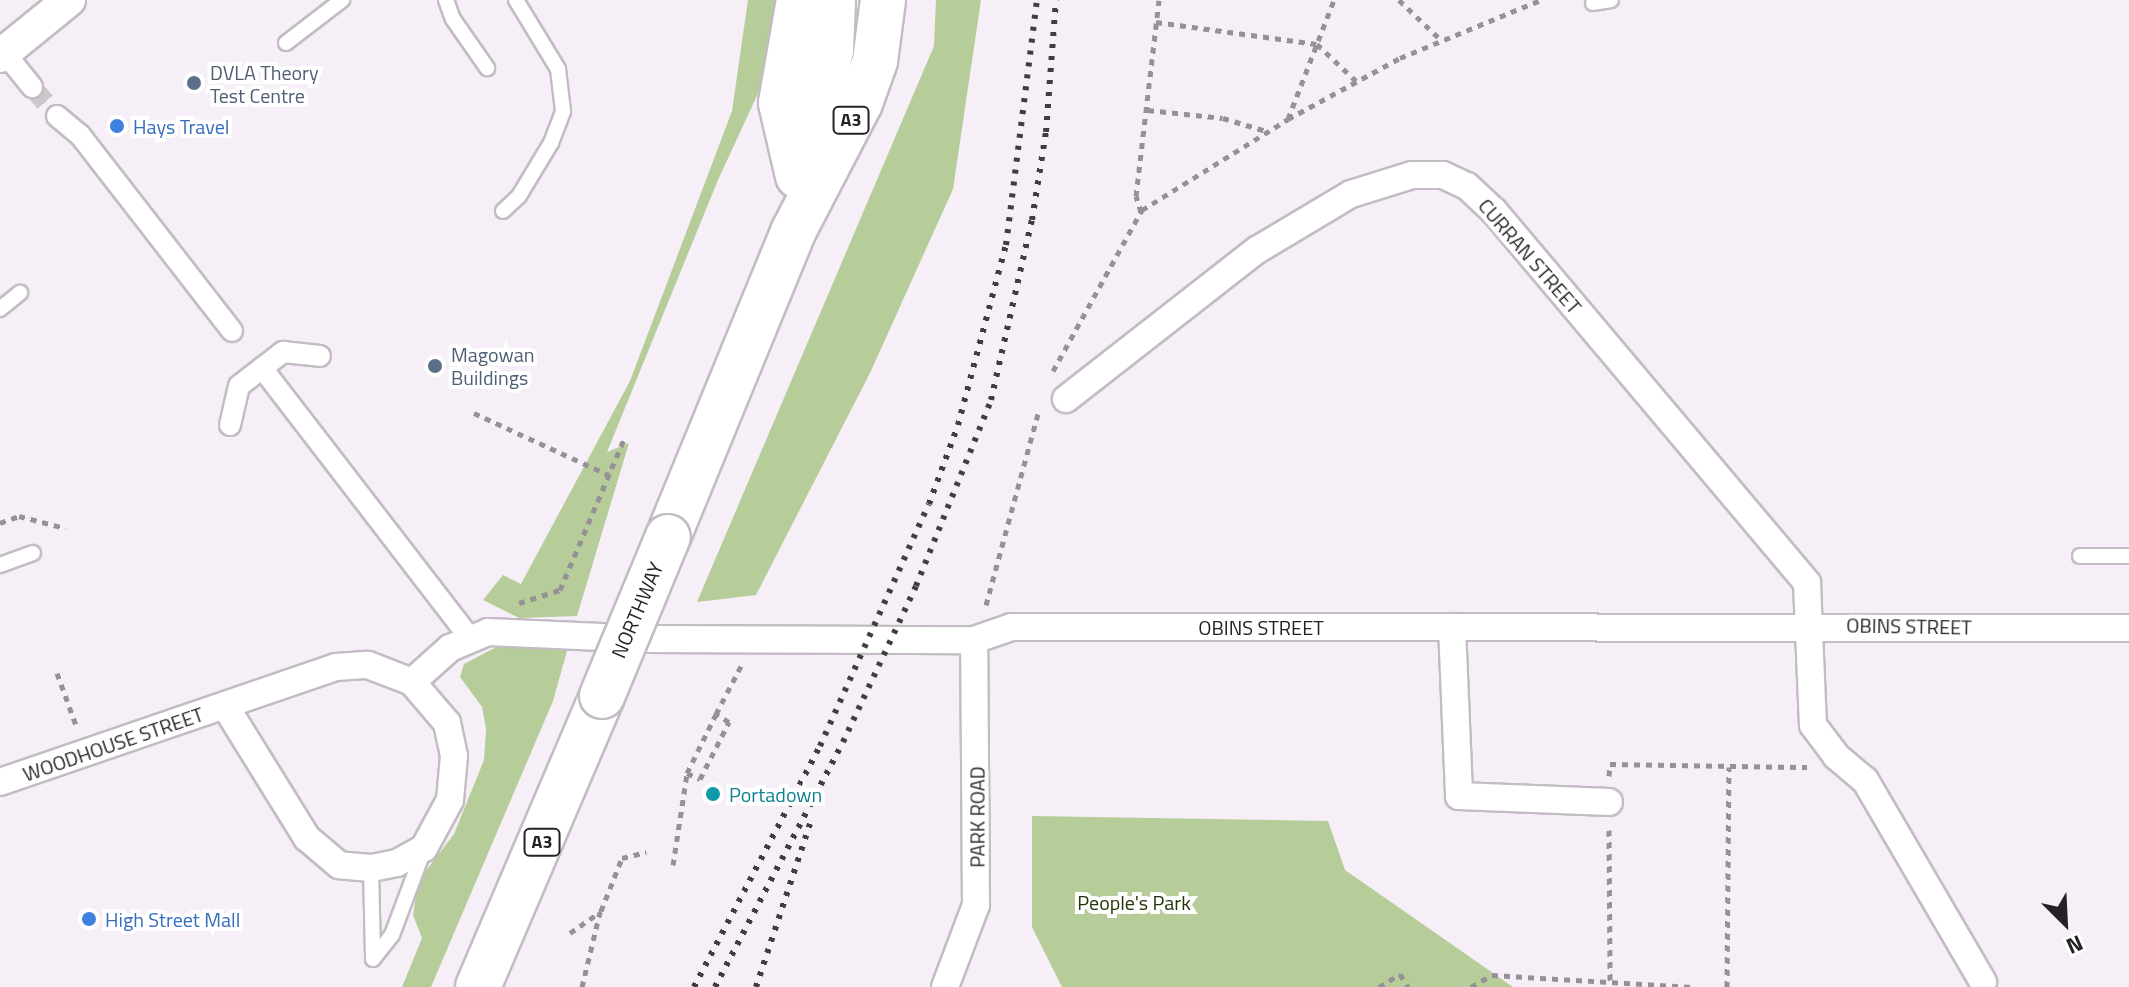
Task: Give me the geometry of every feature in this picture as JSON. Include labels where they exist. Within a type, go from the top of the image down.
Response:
[{"type":"highway","points":[[797,211],[781,103],[799,0]]},
{"type":"highway","name":"NORTHWAY","points":[[797,211],[831,50],[833,0]]},
{"type":"highway","name":"NORTHWAY","points":[[478,987],[668,537],[797,211],[860,103],[875,61],[883,0]]},
{"type":"street","points":[[32,87],[2,54],[67,1]]},
{"type":"street","points":[[57,116],[80,135],[232,331]]},
{"type":"street","name":"CURRAN STREET","points":[[1051,395],[1257,250],[1317,213],[1387,182],[1443,175],[1467,186],[1494,211],[1807,583],[1810,712],[1813,725],[1836,756],[1865,780],[1983,982]]},
{"type":"street","points":[[230,425],[239,386],[262,368],[283,352],[320,356]]},
{"type":"street","points":[[262,368],[469,637],[412,682]]},
{"type":"street","name":"OBINS STREET","points":[[469,637],[515,631],[647,639],[974,640],[1011,627],[1810,625],[2129,628]]},
{"type":"street","points":[[1452,627],[1459,796],[1609,802]]},
{"type":"street","name":"PARK ROAD","points":[[945,987],[976,905],[974,640]]},
{"type":"street","name":"WOODHOUSE STREET","points":[[0,782],[87,756],[225,706],[336,667],[368,665],[412,682],[447,723],[454,756],[450,800],[424,848],[397,863],[371,868],[339,865],[307,838],[225,706]]},
{"type":"lane","points":[[286,43],[342,0]]},
{"type":"lane","points":[[446,0],[453,19],[487,68]]},
{"type":"lane","points":[[503,211],[551,143],[563,111],[558,69],[516,0]]},
{"type":"lane","points":[[1593,3],[1611,0]]},
{"type":"lane","points":[[0,309],[20,293]]},
{"type":"lane","points":[[0,565],[33,553]]},
{"type":"lane","points":[[2080,556],[2129,556]]},
{"type":"lane","points":[[371,868],[373,959],[392,935],[424,848]]},
{"type":"path","points":[[1141,212],[1136,196],[1159,0]]},
{"type":"path","points":[[1288,119],[1334,0]]},
{"type":"path","points":[[1399,0],[1441,40]]},
{"type":"path","points":[[974,640],[1051,395],[1141,212],[1288,119],[1356,81],[1526,2],[1541,0]]},
{"type":"path","points":[[1156,22],[1317,44],[1356,81]]},
{"type":"path","points":[[1148,110],[1223,118],[1267,132]]},
{"type":"path","points":[[474,413],[609,475]]},
{"type":"path","points":[[515,631],[515,604],[560,590],[624,439]]},
{"type":"path","points":[[0,523],[19,516],[65,528]]},
{"type":"path","points":[[673,865],[687,773],[757,637]]},
{"type":"path","points":[[57,673],[87,756]]},
{"type":"path","points":[[687,773],[700,779],[729,722],[716,714]]},
{"type":"path","points":[[1610,985],[1610,764],[1814,767],[1836,756]]},
{"type":"path","points":[[1727,987],[1729,767]]},
{"type":"path","points":[[584,986],[601,911],[622,858],[646,852]]},
{"type":"path","points":[[570,933],[601,911]]},
{"type":"path","points":[[1379,987],[1400,974],[1408,987]]},
{"type":"path","points":[[1471,987],[1492,975],[1610,985],[1693,987]]},
{"type":"green space","points":[[748,0],[789,0],[772,63],[718,180],[607,452],[629,443],[577,616],[519,618],[483,600],[503,575],[521,584],[630,381],[732,111]]},
{"type":"green space","points":[[936,0],[981,0],[953,189],[871,371],[756,595],[697,602],[934,46]]},
{"type":"green space","points":[[502,644],[567,651],[553,701],[431,987],[402,987],[422,938],[413,915],[418,881],[454,834],[484,760],[486,729],[482,707],[460,677],[464,664]]},
{"type":"green space","name":"People's Park","points":[[1032,816],[1328,821],[1345,870],[1513,987],[1062,987],[1032,927]]},
{"type":"tunnel","points":[[32,87],[57,116]]},
{"type":"railway","points":[[694,987],[820,746],[929,504],[958,425],[1006,245],[1037,0]]},
{"type":"railway","points":[[715,987],[843,742],[916,586],[991,400],[1032,220],[1046,132],[1056,0]]},
{"type":"railway","points":[[756,987],[810,824]]},
{"type":"place","name":"DVLA Theory Test Centre","points":[[194,83]]},
{"type":"place","name":"Hays Travel","points":[[117,126]]},
{"type":"place","name":"Magowan Buildings","points":[[435,366]]},
{"type":"place","name":"Portadown","points":[[713,794]]},
{"type":"place","name":"High Street Mall","points":[[89,919]]}]
